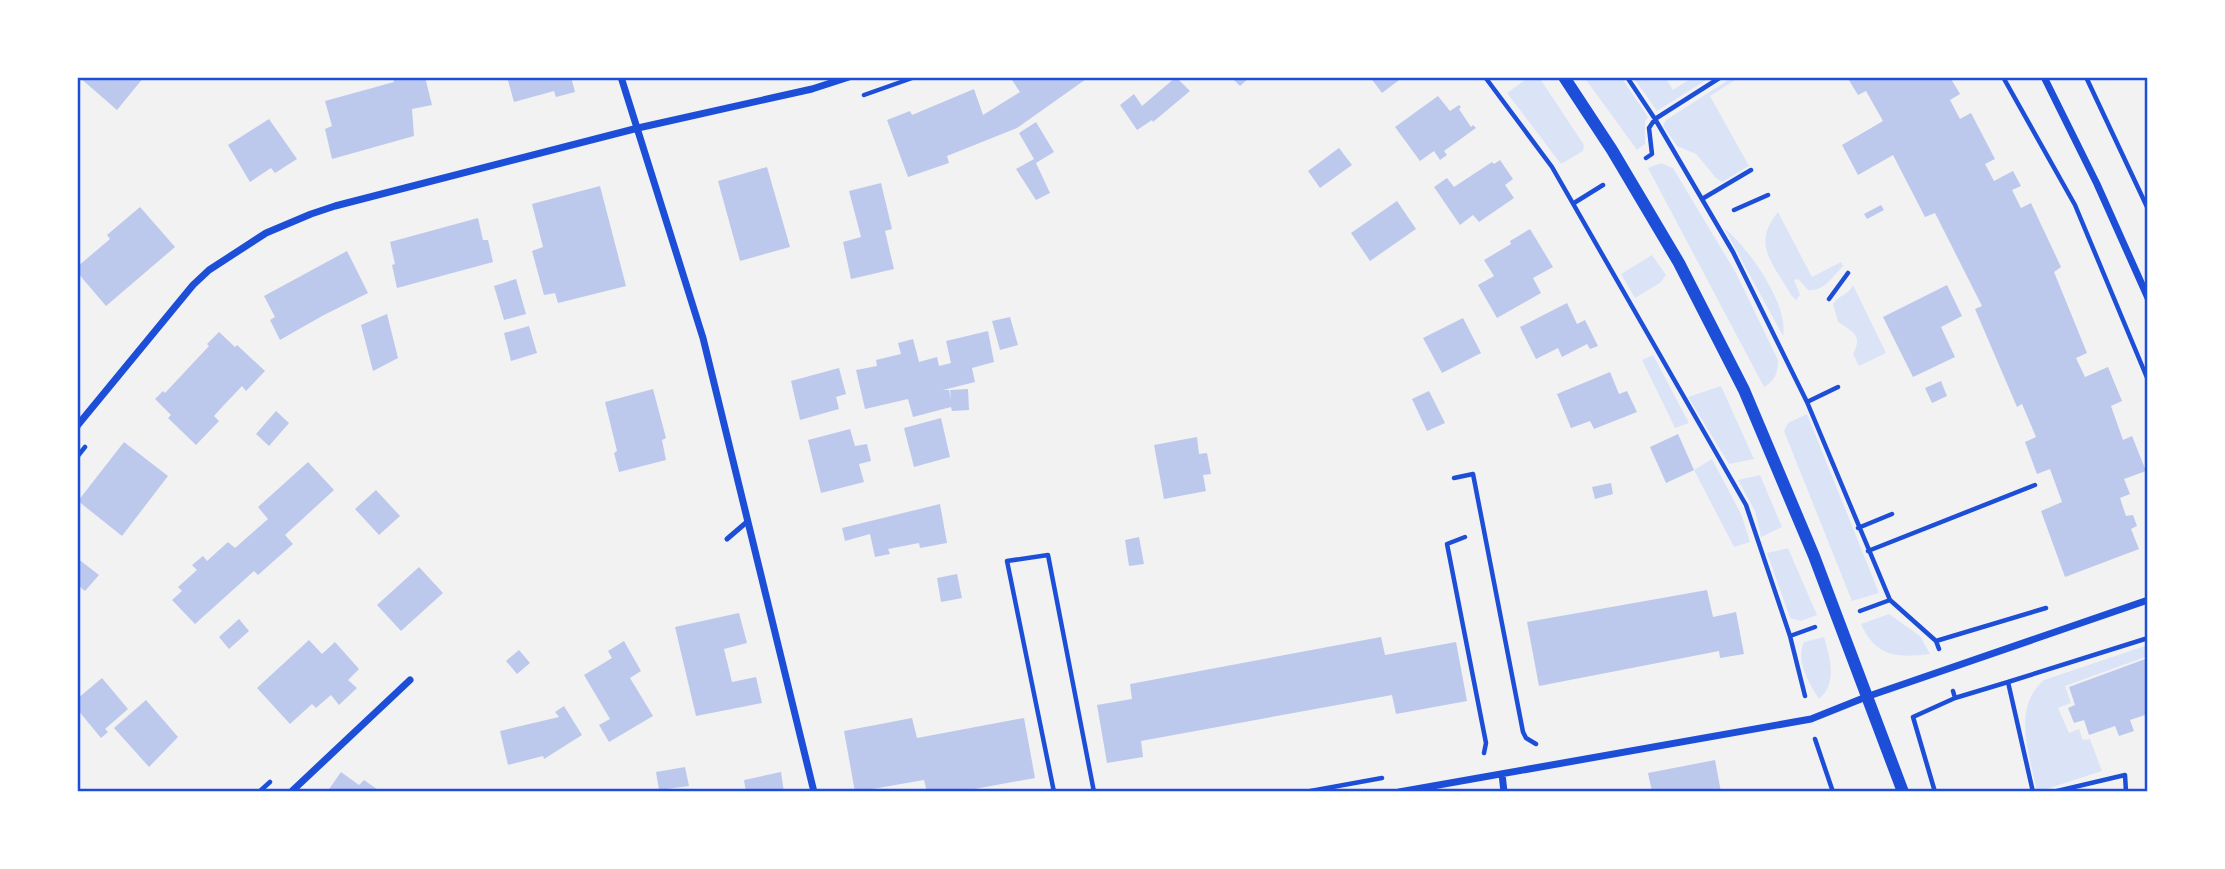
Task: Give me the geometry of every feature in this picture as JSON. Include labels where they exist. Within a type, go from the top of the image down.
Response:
[{"type":"street","points":[[621,77],[694,305],[814,792]]},
{"type":"street","points":[[77,426],[193,285],[226,257],[266,233],[335,206],[638,128],[812,89],[849,77]]},
{"type":"street","points":[[1563,77],[1612,150],[1679,263],[1744,390],[1785,483],[1903,792]]},
{"type":"street","points":[[2044,77],[2148,298]]},
{"type":"street","points":[[1399,792],[1811,719],[1866,697],[2148,600]]},
{"type":"street","points":[[291,792],[410,680]]},
{"type":"street","points":[[1502,774],[1504,792]]},
{"type":"lane","points":[[727,538],[748,520]]},
{"type":"path","points":[[856,97],[915,77]]},
{"type":"path","points":[[1485,77],[1552,167],[1746,505],[1790,636],[1816,747],[1833,792]]},
{"type":"path","points":[[1626,77],[1733,251],[1807,402],[1890,600],[1936,641]]},
{"type":"path","points":[[1654,119],[1721,77]]},
{"type":"path","points":[[2003,77],[2075,205],[2148,380]]},
{"type":"path","points":[[2086,77],[2148,209]]},
{"type":"path","points":[[1702,199],[1751,170]]},
{"type":"path","points":[[1734,210],[1768,195]]},
{"type":"path","points":[[1829,299],[1848,273]]},
{"type":"path","points":[[1807,402],[1838,387]]},
{"type":"path","points":[[77,457],[94,437]]},
{"type":"path","points":[[1454,478],[1473,474],[1518,723],[1531,743],[1545,747]]},
{"type":"path","points":[[1868,551],[2035,485]]},
{"type":"path","points":[[1858,528],[1892,514]]},
{"type":"path","points":[[1465,537],[1447,544],[1486,730],[1487,748],[1481,757]]},
{"type":"path","points":[[1054,792],[1007,561],[1048,555],[1094,792]]},
{"type":"path","points":[[1934,792],[1913,717],[1955,698],[2148,638]]},
{"type":"path","points":[[1946,669],[1955,698]]},
{"type":"path","points":[[2008,682],[2033,792]]},
{"type":"path","points":[[2053,792],[2124,775],[2126,792]]},
{"type":"path","points":[[1305,792],[1386,777]]},
{"type":"shaded area","points":[[1529,77],[1539,77],[1584,145],[1583,151],[1561,164],[1507,93]]},
{"type":"shaded area","points":[[1584,77],[1621,77],[1648,117],[1645,121],[1645,144],[1637,150]]},
{"type":"shaded area","points":[[1633,77],[1665,77],[1673,90],[1693,77],[1711,77],[1657,111]]},
{"type":"shaded area","points":[[1733,77],[1740,77],[1710,96],[1749,166],[1722,182],[1696,154],[1677,146],[1663,126],[1666,120]]},
{"type":"shaded area","points":[[1661,163],[1673,168],[1736,273],[1778,360],[1775,376],[1764,387],[1648,168]]},
{"type":"shaded area","points":[[1778,212],[1812,277],[1841,262],[1843,266],[1828,282],[1814,290],[1808,290],[1798,279],[1794,280],[1800,295],[1796,300],[1768,254],[1766,234]]},
{"type":"shaded area","points":[[1724,228],[1744,248],[1765,277],[1780,308],[1783,336]]},
{"type":"shaded area","points":[[1652,255],[1666,275],[1660,283],[1635,298],[1621,274]]},
{"type":"shaded area","points":[[1853,285],[1886,353],[1859,366],[1853,354],[1857,338],[1838,322],[1833,304]]},
{"type":"shaded area","points":[[1653,355],[1689,423],[1675,428],[1642,360]]},
{"type":"shaded area","points":[[1721,386],[1754,459],[1729,464],[1688,397]]},
{"type":"shaded area","points":[[1807,414],[1879,593],[1852,601],[1784,431],[1788,423]]},
{"type":"shaded area","points":[[1712,459],[1742,516],[1750,542],[1734,547],[1694,470]]},
{"type":"shaded area","points":[[1760,475],[1782,527],[1761,537],[1755,511],[1738,480]]},
{"type":"shaded area","points":[[1788,548],[1817,615],[1801,621],[1790,618],[1767,553]]},
{"type":"shaded area","points":[[1889,614],[1920,636],[1930,654],[1897,655],[1880,649],[1873,643],[1861,624]]},
{"type":"shaded area","points":[[1824,637],[1831,678],[1825,693],[1819,699],[1804,672],[1801,657],[1804,642]]},
{"type":"shaded area","points":[[2148,645],[2148,656],[2065,686],[2071,703],[2058,708],[2069,733],[2079,729],[2083,740],[2090,739],[2102,771],[2037,792],[2027,748],[2025,718],[2034,691],[2044,680]]},
{"type":"building","points":[[79,77],[144,77],[117,110]]},
{"type":"building","points":[[393,77],[425,77],[432,105],[412,109],[414,136],[332,159],[325,129],[332,126],[325,101],[394,82]]},
{"type":"building","points":[[507,77],[571,77],[575,92],[556,97],[554,91],[514,102]]},
{"type":"building","points":[[1010,77],[1089,77],[1017,128],[947,156],[949,163],[908,177],[887,120],[910,111],[912,115],[974,89],[983,115],[1020,92]]},
{"type":"building","points":[[1176,77],[1190,91],[1153,122],[1152,120],[1137,130],[1120,105],[1134,94],[1142,106]]},
{"type":"building","points":[[1231,77],[1250,77],[1240,86]]},
{"type":"building","points":[[1370,77],[1403,77],[1382,93]]},
{"type":"building","points":[[1847,77],[1950,77],[1960,94],[1950,100],[1960,119],[1971,113],[1995,159],[1985,164],[1994,181],[2013,171],[2021,186],[2012,190],[2021,208],[2031,203],[2061,267],[2054,272],[2087,353],[2076,358],[2085,377],[2108,367],[2122,401],[2111,406],[2123,440],[2132,436],[2146,471],[2124,479],[2130,494],[2120,498],[2126,516],[2133,515],[2137,526],[2131,529],[2139,549],[2065,577],[2041,511],[2062,502],[2050,469],[2037,474],[2025,442],[2036,437],[2022,404],[2017,407],[1975,309],[1982,306],[1935,213],[1925,217],[1893,155],[1858,175],[1842,145],[1883,121],[1866,91],[1858,95]]},
{"type":"building","points":[[1438,96],[1450,111],[1459,105],[1471,127],[1473,125],[1476,128],[1444,151],[1447,155],[1440,160],[1434,151],[1420,161],[1395,127]]},
{"type":"building","points":[[269,119],[297,159],[275,173],[271,168],[250,182],[228,145]]},
{"type":"building","points":[[1036,122],[1054,152],[1036,163],[1050,193],[1036,200],[1016,169],[1034,159],[1019,133]]},
{"type":"building","points":[[1339,148],[1352,165],[1320,188],[1308,171]]},
{"type":"building","points":[[1500,160],[1513,179],[1505,185],[1514,198],[1479,222],[1473,215],[1460,225],[1434,187],[1447,178],[1454,187],[1492,162],[1494,164]]},
{"type":"building","points":[[767,167],[790,247],[740,261],[718,181]]},
{"type":"building","points":[[881,183],[892,229],[885,231],[894,269],[851,279],[843,242],[861,237],[849,191]]},
{"type":"building","points":[[600,186],[626,286],[558,303],[555,293],[544,295],[532,251],[543,247],[532,204]]},
{"type":"building","points":[[1397,201],[1416,229],[1370,261],[1351,233]]},
{"type":"building","points":[[1881,205],[1884,210],[1867,219],[1864,214]]},
{"type":"building","points":[[140,207],[175,247],[106,306],[77,272],[77,267],[110,239],[107,235]]},
{"type":"building","points":[[478,218],[483,240],[488,240],[493,262],[397,288],[390,242]]},
{"type":"building","points":[[1530,229],[1553,267],[1533,278],[1541,293],[1497,318],[1478,285],[1494,276],[1484,260]]},
{"type":"building","points":[[347,251],[368,293],[280,340],[270,320],[275,317],[264,296]]},
{"type":"building","points":[[516,279],[526,314],[504,320],[494,286]]},
{"type":"building","points":[[1947,285],[1962,316],[1941,327],[1955,357],[1913,377],[1883,317]]},
{"type":"building","points":[[1567,303],[1577,324],[1585,320],[1598,346],[1590,349],[1587,344],[1562,357],[1558,348],[1536,359],[1520,327]]},
{"type":"building","points":[[387,314],[398,358],[373,371],[361,325]]},
{"type":"building","points":[[1010,317],[1018,345],[1000,350],[992,321]]},
{"type":"building","points":[[1463,318],[1481,353],[1442,373],[1423,338]]},
{"type":"building","points":[[529,326],[537,353],[511,361],[504,333]]},
{"type":"building","points":[[988,331],[994,362],[972,368],[975,382],[943,390],[949,390],[951,401],[950,390],[968,389],[969,410],[952,411],[951,407],[913,417],[908,399],[865,409],[856,370],[877,366],[876,360],[901,354],[898,343],[913,339],[919,362],[937,357],[939,366],[951,363],[946,341]]},
{"type":"building","points":[[219,332],[265,371],[246,391],[242,386],[224,405],[214,416],[219,421],[196,445],[168,418],[171,415],[155,399],[163,391],[165,393]]},
{"type":"building","points":[[839,368],[846,394],[836,397],[839,409],[800,420],[791,381]]},
{"type":"building","points":[[1610,372],[1619,394],[1627,391],[1637,412],[1594,429],[1590,421],[1571,428],[1557,394]]},
{"type":"building","points":[[1941,381],[1947,396],[1932,403],[1925,388]]},
{"type":"building","points":[[653,389],[666,438],[662,440],[666,460],[619,472],[614,453],[617,451],[605,402]]},
{"type":"building","points":[[1429,391],[1445,423],[1427,431],[1412,399]]},
{"type":"building","points":[[276,411],[289,423],[269,446],[256,434]]},
{"type":"building","points":[[941,418],[950,457],[914,467],[904,428]]},
{"type":"building","points":[[850,429],[855,446],[867,444],[871,461],[859,464],[864,482],[821,493],[808,440]]},
{"type":"building","points":[[1678,434],[1694,470],[1666,483],[1650,447]]},
{"type":"building","points":[[1197,437],[1199,454],[1207,453],[1211,474],[1203,475],[1206,491],[1164,499],[1154,445]]},
{"type":"building","points":[[124,442],[168,476],[122,536],[78,501]]},
{"type":"building","points":[[308,462],[334,490],[285,535],[293,544],[258,575],[254,571],[195,624],[172,600],[182,591],[178,587],[197,570],[192,565],[203,556],[207,561],[228,542],[235,548],[268,519],[258,507]]},
{"type":"building","points":[[1611,483],[1613,494],[1595,499],[1592,487]]},
{"type":"building","points":[[376,490],[400,516],[379,535],[355,509]]},
{"type":"building","points":[[940,504],[947,543],[920,548],[919,543],[888,549],[890,554],[875,557],[870,534],[845,541],[842,528]]},
{"type":"building","points":[[1139,537],[1144,564],[1129,566],[1125,540]]},
{"type":"building","points":[[77,558],[99,575],[85,591],[80,587],[77,590]]},
{"type":"building","points":[[419,567],[443,593],[401,631],[377,605]]},
{"type":"building","points":[[957,574],[962,598],[941,602],[937,578]]},
{"type":"building","points":[[1707,590],[1713,617],[1736,612],[1744,654],[1720,658],[1719,651],[1539,686],[1527,622]]},
{"type":"building","points":[[739,613],[747,643],[724,649],[732,682],[756,677],[762,703],[696,716],[675,627]]},
{"type":"building","points":[[239,619],[249,631],[229,649],[219,637]]},
{"type":"building","points":[[1381,637],[1385,655],[1456,642],[1467,701],[1396,714],[1392,695],[1141,741],[1143,757],[1107,763],[1097,705],[1132,699],[1130,684]]},
{"type":"building","points":[[309,640],[322,654],[335,642],[359,669],[348,680],[357,688],[339,705],[331,695],[316,708],[312,704],[290,724],[257,688]]},
{"type":"building","points":[[624,641],[641,671],[630,678],[653,716],[609,742],[599,725],[610,719],[584,675],[612,658],[608,651]]},
{"type":"building","points":[[519,650],[530,663],[517,674],[506,661]]},
{"type":"building","points":[[2148,658],[2148,714],[2130,720],[2134,731],[2119,736],[2115,726],[2089,735],[2084,720],[2074,723],[2068,708],[2075,705],[2069,687]]},
{"type":"building","points":[[102,678],[128,709],[105,729],[108,732],[101,738],[77,709],[77,699]]},
{"type":"building","points":[[146,700],[178,737],[149,767],[114,728]]},
{"type":"building","points":[[564,706],[582,735],[544,759],[543,756],[508,765],[500,731],[559,717],[555,712]]},
{"type":"building","points":[[912,718],[917,738],[1024,718],[1035,778],[958,792],[927,792],[924,780],[855,792],[844,731]]},
{"type":"building","points":[[1715,760],[1721,792],[1652,792],[1648,773]]},
{"type":"building","points":[[685,767],[689,786],[659,790],[656,772]]},
{"type":"building","points":[[341,772],[359,785],[364,780],[381,792],[327,792]]},
{"type":"building","points":[[781,772],[784,792],[746,792],[744,780]]}]
